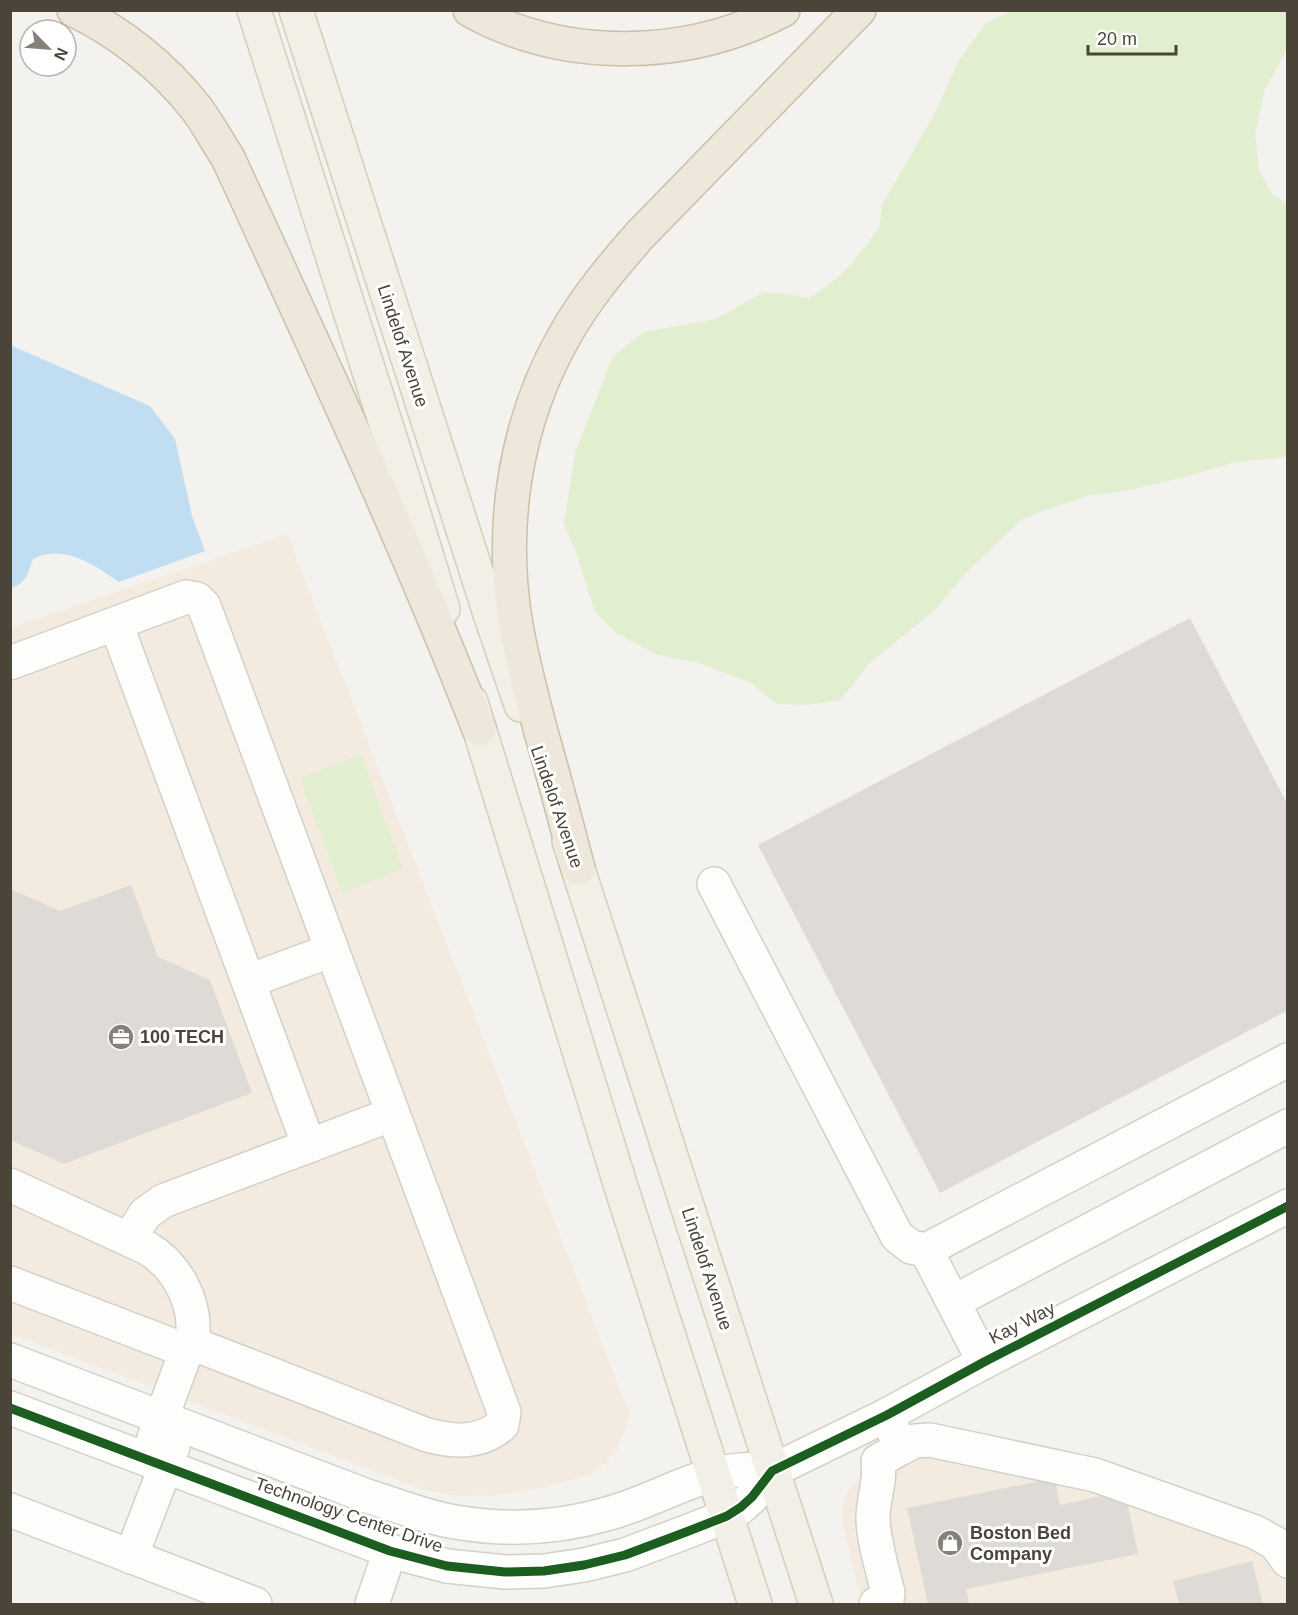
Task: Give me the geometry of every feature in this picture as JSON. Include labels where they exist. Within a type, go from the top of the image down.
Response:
[{"type":"highway","points":[[74,10],[124,39],[168,77],[194,106],[228,158],[387,508],[436,620],[479,729]]},
{"type":"highway","points":[[470,10],[517,32],[562,43],[634,49],[700,41],[747,27],[783,10]]},
{"type":"highway","points":[[578,868],[526,674],[516,624],[509,566],[509,523],[514,479],[524,435],[545,374],[566,334],[607,273],[639,236],[859,10]]},
{"type":"main road","points":[[254,10],[402,475],[558,986],[755,1605]]},
{"type":"main road","name":"Lindelof Avenue","points":[[296,10],[490,614],[578,868],[816,1605]]},
{"type":"street","points":[[10,663],[186,597],[197,599],[204,606],[504,1412],[502,1425],[491,1434],[462,1441],[427,1435],[10,1283]]},
{"type":"street","points":[[116,624],[309,1146]]},
{"type":"street","points":[[714,884],[897,1236],[911,1247],[926,1250],[1287,1060]]},
{"type":"street","points":[[249,981],[332,950]]},
{"type":"street","points":[[129,1239],[145,1214],[163,1201],[393,1114]]},
{"type":"street","points":[[953,1302],[1287,1126]]},
{"type":"street","points":[[10,1185],[161,1256],[177,1275],[194,1317],[172,1422],[156,1463],[131,1557]]},
{"type":"street","name":"Kay Way","points":[[772,1470],[887,1415],[984,1362],[1287,1206]]},
{"type":"street","points":[[926,1250],[984,1362]]},
{"type":"street","name":"Technology Center Drive","points":[[10,1360],[367,1496],[455,1522],[507,1528],[540,1527],[577,1522],[612,1513],[713,1473],[741,1469],[772,1470]]},
{"type":"street","name":"Technology Center Drive","points":[[10,1408],[390,1551],[447,1566],[505,1572],[544,1571],[584,1565],[625,1555],[727,1516],[752,1497],[772,1470]]},
{"type":"street","points":[[887,1415],[900,1448]]},
{"type":"street","points":[[876,1605],[887,1600],[888,1593],[873,1522],[873,1509],[879,1484],[878,1461],[915,1441],[930,1440],[1095,1474],[1255,1532],[1275,1543],[1287,1561]]},
{"type":"street","points":[[10,1510],[255,1605]]},
{"type":"street","points":[[372,1605],[390,1551]]},
{"type":"shaded area","points":[[287,534],[630,1415],[617,1450],[596,1471],[582,1477],[542,1488],[483,1496],[453,1495],[424,1490],[11,1334],[10,628]]},
{"type":"shaded area","points":[[948,1427],[1079,1462],[1287,1534],[1287,1604],[862,1604],[842,1522],[842,1505],[848,1490],[865,1473]]},
{"type":"green space","points":[[1015,10],[1287,11],[1287,50],[1265,89],[1255,134],[1259,170],[1272,194],[1287,204],[1287,457],[1235,462],[1125,491],[1090,495],[1021,520],[966,573],[935,610],[870,663],[840,700],[807,705],[777,704],[751,683],[702,664],[655,654],[615,632],[595,612],[576,552],[564,524],[575,453],[613,356],[644,332],[716,319],[764,292],[790,294],[809,299],[841,275],[879,227],[883,203],[934,115],[958,62],[985,24]]},
{"type":"green space","points":[[361,755],[403,869],[342,892],[300,778]]},
{"type":"water","points":[[10,345],[150,406],[175,439],[192,516],[205,551],[119,582],[78,558],[56,553],[44,555],[33,559],[28,573],[20,584],[11,588]]},
{"type":"building","points":[[1190,618],[1288,805],[1288,1010],[940,1193],[758,845]]},
{"type":"building","name":"100 TECH","points":[[131,885],[158,957],[210,980],[252,1093],[64,1164],[10,1140],[10,889],[60,911]]},
{"type":"building","points":[[1055,1478],[1060,1505],[1125,1491],[1138,1554],[966,1589],[969,1603],[928,1604],[907,1508]]},
{"type":"building","points":[[1252,1561],[1263,1604],[1179,1604],[1173,1581]]},
{"type":"cycle path","points":[[10,1408],[390,1551],[447,1566],[505,1572],[544,1571],[584,1565],[625,1555],[727,1516],[752,1497],[772,1471],[887,1415],[984,1362],[1288,1206]]},
{"type":"place","name":"100 TECH","points":[[121,1037]]},
{"type":"place","name":"Boston Bed Company","points":[[950,1543]]}]
